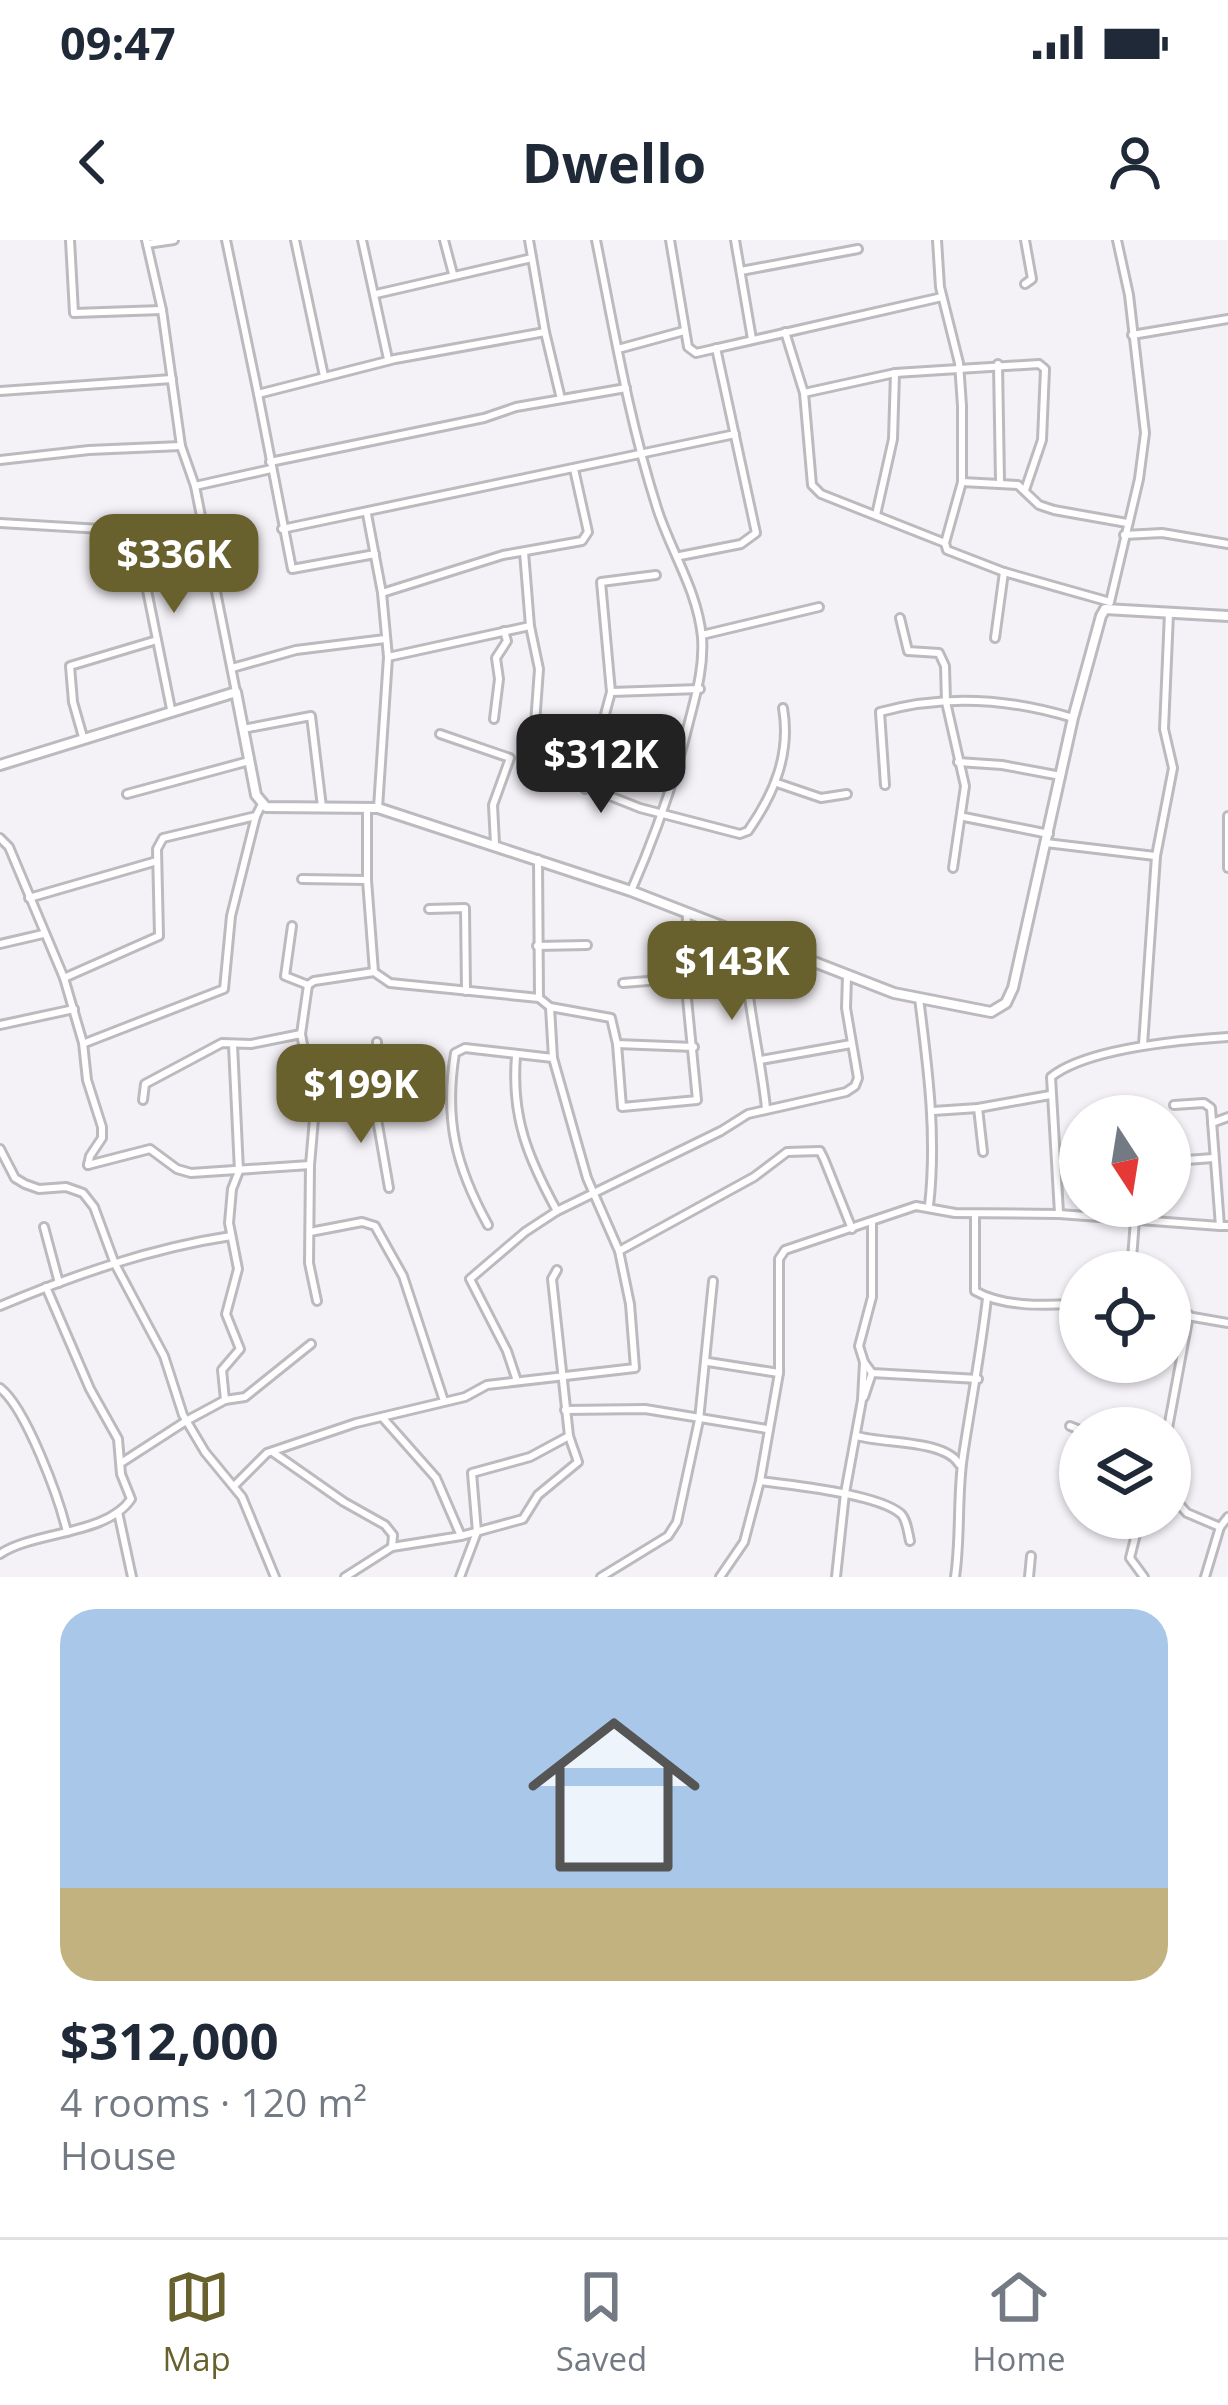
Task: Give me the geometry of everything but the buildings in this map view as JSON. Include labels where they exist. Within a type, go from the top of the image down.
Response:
[{"type":"street","points":[[70,240],[74,313],[162,310]]},
{"type":"street","points":[[174,240],[146,242],[162,310],[182,446],[195,486],[256,795],[262,804],[273,809],[373,808],[631,891],[847,976],[919,998],[991,1012],[1006,1003],[1017,975],[1072,718],[1097,624],[1108,606],[1139,479],[1145,433],[1117,240]]},
{"type":"street","points":[[226,240],[292,569],[375,554]]},
{"type":"street","points":[[295,240],[324,376]]},
{"type":"street","points":[[362,240],[388,361]]},
{"type":"street","points":[[444,240],[454,274]]},
{"type":"street","points":[[530,240],[544,332],[561,399]]},
{"type":"street","points":[[596,240],[642,457],[658,512],[680,556],[702,635],[700,689],[665,815],[631,891]]},
{"type":"street","points":[[670,240],[691,351],[941,297]]},
{"type":"street","points":[[735,240],[752,339]]},
{"type":"street","points":[[937,240],[941,297],[950,316],[960,368],[962,482],[947,550],[1108,606],[1228,616]]},
{"type":"street","points":[[1025,240],[1032,279],[1025,284]]},
{"type":"street","points":[[741,271],[858,248]]},
{"type":"street","points":[[376,294],[532,258]]},
{"type":"street","points":[[1132,334],[1228,319]]},
{"type":"street","points":[[618,349],[685,331]]},
{"type":"street","points":[[785,331],[804,393],[812,485],[821,494],[945,543]]},
{"type":"street","points":[[258,394],[388,361],[544,332]]},
{"type":"street","points":[[680,556],[741,544],[756,533],[716,348]]},
{"type":"street","points":[[998,364],[1000,482]]},
{"type":"street","points":[[804,393],[895,373],[1040,364],[1045,369],[1042,440],[1025,490]]},
{"type":"street","points":[[876,515],[893,439],[895,373]]},
{"type":"street","points":[[0,391],[172,379]]},
{"type":"street","points":[[195,486],[561,399],[626,388]]},
{"type":"street","points":[[282,529],[735,434]]},
{"type":"street","points":[[0,460],[182,446]]},
{"type":"street","points":[[382,592],[454,568],[586,538],[574,469]]},
{"type":"street","points":[[962,482],[1000,482],[1025,490],[1040,505],[1054,510],[1127,523]]},
{"type":"street","points":[[367,513],[388,657],[367,880],[374,972]]},
{"type":"street","points":[[0,523],[204,530]]},
{"type":"street","points":[[135,531],[171,709]]},
{"type":"street","points":[[1124,535],[1162,532],[1228,544]]},
{"type":"street","points":[[495,844],[493,805],[520,761],[539,669],[524,552]]},
{"type":"street","points":[[995,638],[1004,572]]},
{"type":"street","points":[[585,789],[611,692],[602,583],[656,574]]},
{"type":"street","points":[[702,635],[819,607]]},
{"type":"street","points":[[1143,1046],[1156,856],[1173,768],[1164,729],[1169,613]]},
{"type":"street","points":[[900,618],[908,651],[939,653],[943,659],[946,702],[964,781],[953,868]]},
{"type":"street","points":[[388,657],[530,626]]},
{"type":"street","points":[[494,719],[499,679],[496,658],[507,641],[504,631]]},
{"type":"street","points":[[232,668],[296,650],[385,639]]},
{"type":"street","points":[[83,737],[70,666],[157,640]]},
{"type":"street","points":[[611,692],[700,689]]},
{"type":"street","points":[[0,765],[236,692]]},
{"type":"street","points":[[885,785],[880,712],[908,704],[988,699],[1022,702],[1072,718]]},
{"type":"street","points":[[440,734],[585,789],[740,834],[748,831],[777,783],[786,735],[783,708]]},
{"type":"street","points":[[243,729],[311,716],[322,807]]},
{"type":"street","points":[[127,794],[249,761]]},
{"type":"street","points":[[958,762],[1061,776]]},
{"type":"street","points":[[777,783],[821,797],[847,794]]},
{"type":"street","points":[[83,1043],[224,989],[231,916],[262,804]]},
{"type":"street","points":[[64,978],[159,936],[157,849],[171,834],[256,816]]},
{"type":"street","points":[[1228,816],[1228,868]]},
{"type":"street","points":[[962,817],[1047,838],[1156,856]]},
{"type":"street","points":[[0,838],[9,847],[64,978],[83,1043],[87,1080],[102,1127],[102,1138],[88,1166],[150,1148],[182,1172],[310,1165]]},
{"type":"street","points":[[538,859],[539,998]]},
{"type":"street","points":[[29,898],[157,861]]},
{"type":"street","points":[[302,879],[367,880]]},
{"type":"street","points":[[429,909],[464,908],[466,992]]},
{"type":"street","points":[[317,1301],[310,1281],[315,1106],[301,1034],[308,985],[374,972],[390,983],[539,998],[550,1006],[611,1018],[620,1104],[627,1108],[697,1100],[685,978],[687,914]]},
{"type":"street","points":[[292,926],[285,976],[308,985]]},
{"type":"street","points":[[0,944],[44,934]]},
{"type":"street","points":[[745,937],[744,981],[766,1108]]},
{"type":"street","points":[[537,946],[586,944]]},
{"type":"street","points":[[516,1378],[470,1279],[556,1211],[766,1108],[846,1092],[855,1086],[847,976]]},
{"type":"street","points":[[623,983],[685,978]]},
{"type":"street","points":[[919,998],[933,1111],[929,1206]]},
{"type":"street","points":[[234,1486],[259,1458],[382,1417],[516,1378],[634,1368],[630,1304],[619,1251],[593,1193],[554,1058],[550,1006]]},
{"type":"street","points":[[0,1025],[74,1010]]},
{"type":"street","points":[[143,1100],[145,1084],[222,1043],[301,1034]]},
{"type":"street","points":[[720,1577],[744,1542],[760,1481],[778,1373],[778,1259],[785,1250],[906,1208],[1059,1214],[1051,1076],[1143,1046],[1228,1037]]},
{"type":"street","points":[[377,1042],[379,1084],[374,1096],[389,1189]]},
{"type":"street","points":[[616,1044],[694,1047]]},
{"type":"street","points":[[761,1060],[851,1044]]},
{"type":"street","points":[[225,1400],[222,1370],[240,1349],[226,1314],[238,1269],[231,1236],[232,1189],[238,1171],[233,1045]]},
{"type":"street","points":[[488,1225],[456,1157],[449,1088],[455,1053],[465,1048],[554,1058]]},
{"type":"street","points":[[516,1056],[512,1098],[537,1174],[556,1211]]},
{"type":"street","points":[[933,1111],[1050,1095]]},
{"type":"street","points":[[315,1106],[374,1096]]},
{"type":"street","points":[[1191,1104],[1207,1104],[1224,1226],[1191,1224]]},
{"type":"street","points":[[977,1108],[983,1152]]},
{"type":"street","points":[[1212,1123],[1228,1117]]},
{"type":"street","points":[[0,1149],[15,1178],[39,1190],[66,1187],[83,1193],[94,1208],[116,1264],[156,1339],[186,1420],[248,1508],[275,1577]]},
{"type":"street","points":[[619,1251],[754,1177],[787,1153],[811,1149],[820,1151],[852,1229]]},
{"type":"street","points":[[1191,1160],[1213,1158]]},
{"type":"street","points":[[975,1214],[975,1291],[1022,1304],[1059,1304]]},
{"type":"street","points":[[310,1232],[362,1222],[376,1226],[403,1276],[444,1401]]},
{"type":"street","points":[[836,1577],[862,1400],[859,1346],[872,1297],[872,1222]]},
{"type":"street","points":[[44,1226],[59,1283]]},
{"type":"street","points":[[0,1306],[184,1243],[231,1236]]},
{"type":"street","points":[[345,1577],[392,1547],[515,1522],[528,1515],[538,1496],[578,1462],[565,1410],[552,1279],[557,1270]]},
{"type":"street","points":[[601,1577],[673,1531],[699,1420],[713,1281]]},
{"type":"street","points":[[0,1554],[118,1512],[131,1499],[118,1439],[90,1389],[46,1287]]},
{"type":"street","points":[[955,1577],[962,1473],[987,1298]]},
{"type":"street","points":[[1191,1315],[1228,1323]]},
{"type":"street","points":[[121,1463],[186,1420],[225,1400],[244,1397],[311,1344]]},
{"type":"street","points":[[708,1362],[778,1373]]},
{"type":"street","points":[[863,1362],[872,1373],[978,1379]]},
{"type":"street","points":[[862,1400],[872,1373]]},
{"type":"street","points":[[0,1388],[22,1417],[45,1466],[67,1532]]},
{"type":"street","points":[[565,1410],[631,1408],[767,1430]]},
{"type":"street","points":[[382,1417],[436,1478],[461,1536]]},
{"type":"street","points":[[460,1577],[477,1532],[472,1474],[530,1457],[568,1436]]},
{"type":"street","points":[[856,1436],[940,1448],[953,1453],[962,1473]]},
{"type":"street","points":[[272,1452],[385,1525],[393,1535],[392,1547]]},
{"type":"street","points":[[760,1481],[845,1493],[901,1514],[910,1541]]},
{"type":"street","points":[[118,1512],[132,1577]]},
{"type":"street","points":[[1191,1515],[1220,1527]]},
{"type":"street","points":[[1204,1577],[1228,1516]]},
{"type":"street","points":[[1135,1539],[1130,1558],[1144,1577]]},
{"type":"street","points":[[1029,1577],[1031,1556]]}]
